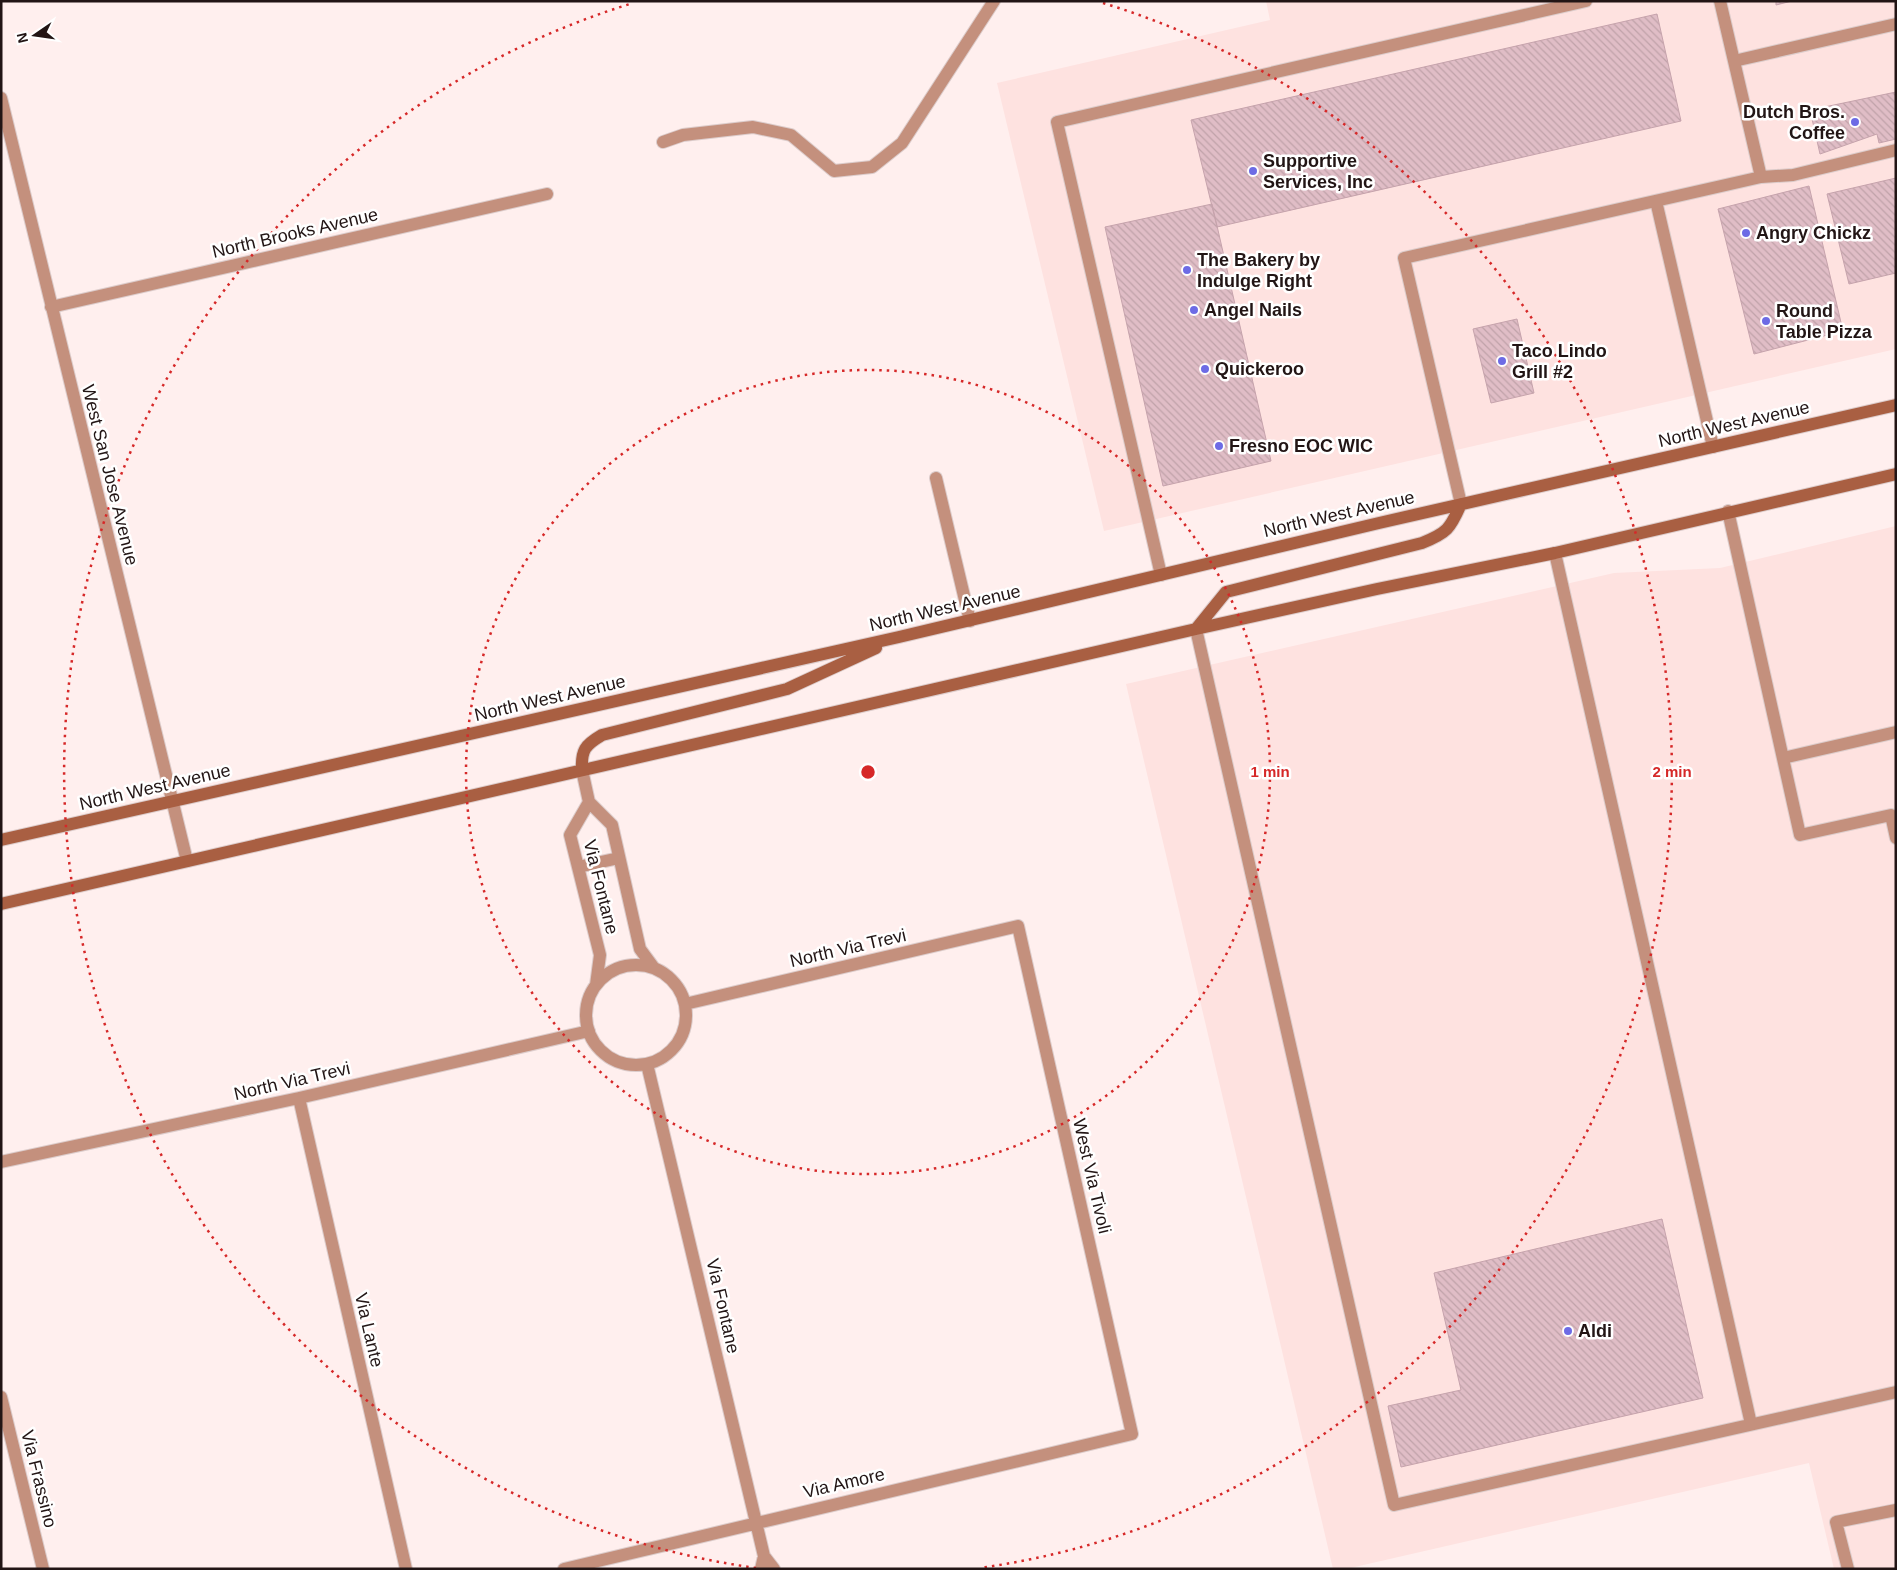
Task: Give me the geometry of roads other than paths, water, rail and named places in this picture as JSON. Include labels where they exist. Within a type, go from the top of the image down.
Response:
[{"type":"main road","name":"North West Avenue","points":[[1,840],[898,638],[1461,504],[1896,405]]},
{"type":"main road","points":[[1,904],[1196,629],[1377,589],[1555,553],[1728,511],[1896,474]]},
{"type":"main road","points":[[1196,629],[1226,592],[1422,543],[1442,535],[1453,523],[1461,504]]},
{"type":"main road","points":[[582,770],[581,754],[590,742],[602,735],[787,690],[898,638]]},
{"type":"street","points":[[663,142],[683,135],[752,127],[791,135],[834,171],[872,167],[902,143],[994,1]]},
{"type":"street","points":[[1161,576],[1057,122],[1586,1]]},
{"type":"street","points":[[1720,1],[1760,177]]},
{"type":"street","points":[[1734,61],[1896,24]]},
{"type":"street","name":"West San Jose Avenue","points":[[1,98],[186,861]]},
{"type":"street","points":[[1461,504],[1404,258],[1760,177],[1793,175],[1896,150]]},
{"type":"street","name":"North Brooks Avenue","points":[[51,307],[547,194]]},
{"type":"street","points":[[1656,201],[1713,447]]},
{"type":"street","points":[[936,478],[970,621]]},
{"type":"street","points":[[1728,511],[1800,835],[1893,811],[1896,838]]},
{"type":"street","points":[[1555,553],[1751,1424]]},
{"type":"street","points":[[1196,629],[1394,1505],[1896,1392]]},
{"type":"street","points":[[1783,758],[1896,732]]},
{"type":"street","points":[[582,770],[589,802]]},
{"type":"street","name":"Via Fontane","points":[[596,985],[600,955],[570,835],[589,802],[612,825],[640,949],[654,968]]},
{"type":"street","points":[[578,867],[619,858]]},
{"type":"street","name":"North Via Trevi","points":[[685,1004],[1018,926]]},
{"type":"street","name":"West Via Tivoli","points":[[1018,926],[1132,1434]]},
{"type":"street","points":[[639,965],[654,968],[668,976],[679,989],[685,1004],[686,1020],[682,1036],[672,1050],[659,1060],[647,1064],[627,1064],[611,1058],[598,1047],[589,1031],[586,1016],[588,1000],[596,985],[608,974],[622,967],[639,965]]},
{"type":"street","name":"North Via Trevi","points":[[1,1162],[299,1098],[589,1031]]},
{"type":"street","name":"Via Fontane","points":[[647,1064],[756,1522],[762,1563],[774,1569]]},
{"type":"street","name":"Via Lante","points":[[299,1098],[406,1569]]},
{"type":"street","name":"Via Frassino","points":[[1,1397],[43,1569]]},
{"type":"street","name":"Via Amore","points":[[564,1569],[1132,1434]]},
{"type":"street","points":[[1848,1569],[1836,1522],[1896,1510]]},
{"type":"place","name":"Dutch Bros. Coffee","points":[[1855,122]]},
{"type":"place","name":"Supportive Services, Inc","points":[[1253,171]]},
{"type":"place","name":"Angry Chickz","points":[[1746,233]]},
{"type":"place","name":"The Bakery by Indulge Right","points":[[1187,270]]},
{"type":"place","name":"Angel Nails","points":[[1194,310]]},
{"type":"place","name":"Round Table Pizza","points":[[1766,321]]},
{"type":"place","name":"Taco Lindo Grill #2","points":[[1502,361]]},
{"type":"place","name":"Quickeroo","points":[[1205,369]]},
{"type":"place","name":"Fresno EOC WIC","points":[[1219,446]]},
{"type":"place","name":"Aldi","points":[[1568,1331]]}]
